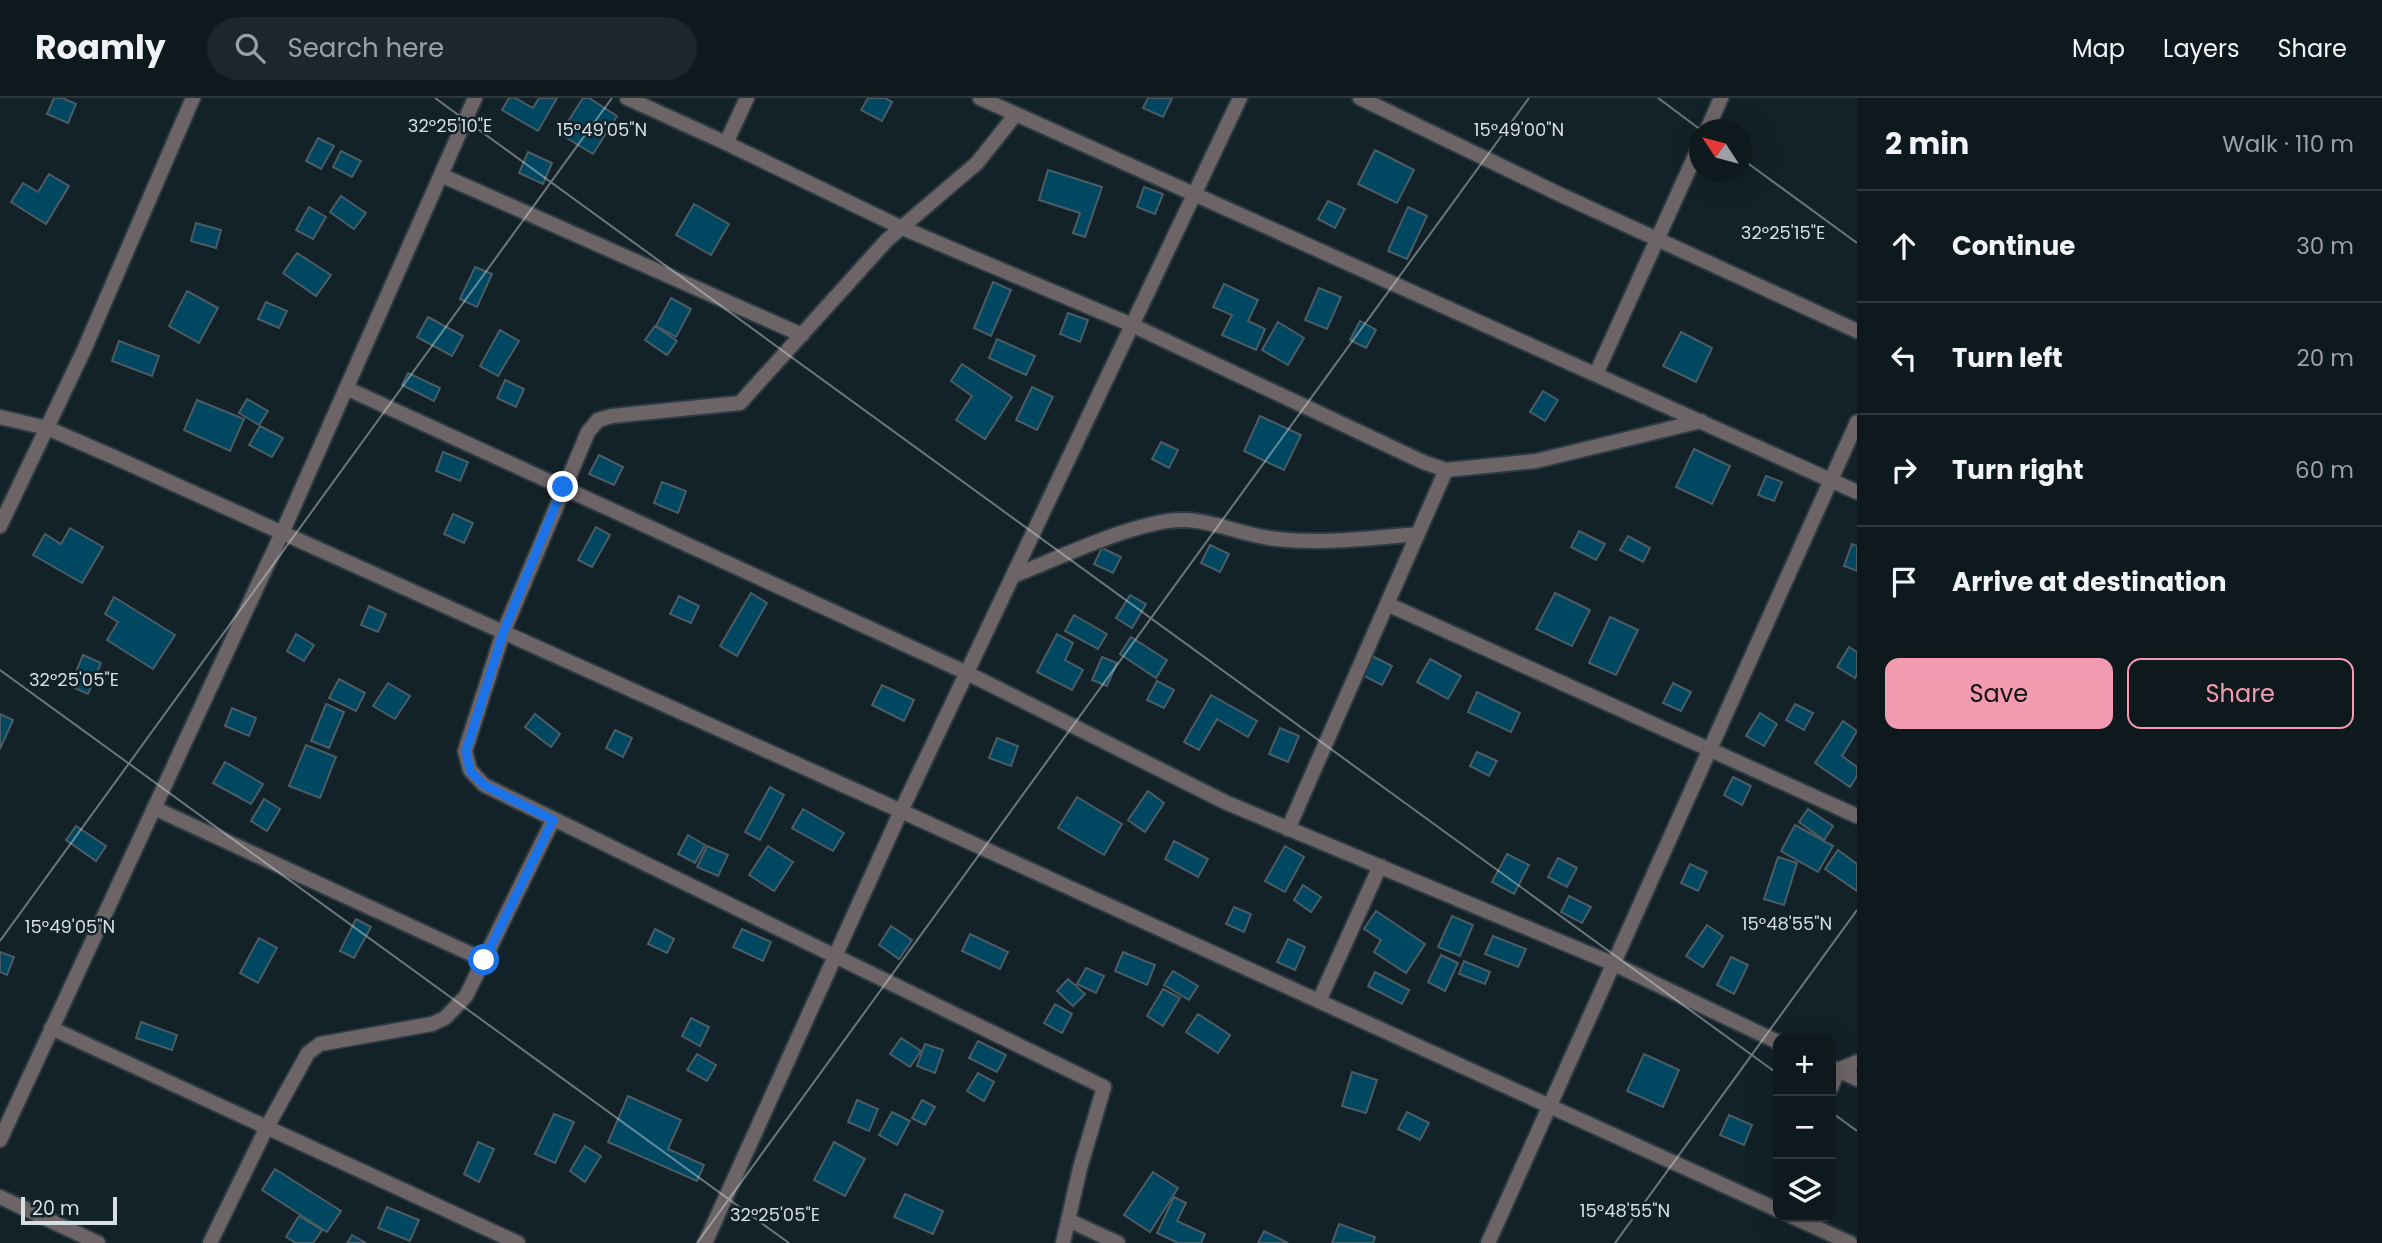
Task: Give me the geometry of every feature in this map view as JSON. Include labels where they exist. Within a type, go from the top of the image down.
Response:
[{"type":"street","points":[[0,526],[84,350],[193,98]]},
{"type":"street","points":[[0,1140],[348,389],[475,98]]},
{"type":"street","points":[[627,98],[900,228],[1132,325],[1411,457],[1446,470],[1536,461],[1701,421]]},
{"type":"street","points":[[726,143],[747,98]]},
{"type":"street","points":[[980,98],[1857,492]]},
{"type":"street","points":[[705,1243],[901,811],[1240,98]]},
{"type":"street","points":[[1360,98],[1656,240],[1857,331]]},
{"type":"street","points":[[1712,119],[1721,98]]},
{"type":"street","points":[[1016,114],[963,177],[900,228],[740,403],[612,416],[598,420],[588,432],[563,487],[503,633],[466,751],[470,771],[484,785],[1104,1087],[1080,1168],[1063,1243]]},
{"type":"street","points":[[1596,374],[1689,167]]},
{"type":"street","points":[[441,176],[802,335]]},
{"type":"street","points":[[348,389],[967,673],[1189,785],[1288,829],[1614,964],[1773,1040]]},
{"type":"street","points":[[0,417],[47,428],[901,811],[1773,1208]]},
{"type":"street","points":[[1488,1243],[1857,422]]},
{"type":"street","points":[[1288,829],[1446,470]]},
{"type":"street","points":[[1013,576],[1122,533],[1160,522],[1185,520],[1298,541],[1418,534]]},
{"type":"street","points":[[1387,604],[1857,816]]},
{"type":"street","points":[[154,808],[484,960]]},
{"type":"street","points":[[210,1243],[267,1127],[308,1053],[320,1044],[432,1024],[445,1018],[466,996],[553,820]]},
{"type":"street","points":[[1319,1001],[1380,866]]},
{"type":"street","points":[[51,1028],[518,1243]]},
{"type":"street","points":[[1836,1068],[1857,1062]]},
{"type":"street","points":[[1836,1070],[1857,1079]]},
{"type":"street","points":[[0,1196],[98,1243]]},
{"type":"street","points":[[1068,1220],[1118,1243]]},
{"type":"street","points":[[1804,1222],[1850,1243]]},
{"type":"building","points":[[54,98],[62,98],[76,104],[68,123],[47,114]]},
{"type":"building","points":[[509,98],[515,98],[533,108],[539,98],[557,98],[538,131],[502,110]]},
{"type":"building","points":[[583,98],[589,98],[617,116],[593,154],[560,134]]},
{"type":"building","points":[[868,98],[885,98],[892,102],[882,121],[861,110]]},
{"type":"building","points":[[1148,98],[1172,98],[1163,117],[1143,108]]},
{"type":"building","points":[[318,138],[334,146],[321,169],[306,161]]},
{"type":"building","points":[[1375,150],[1414,170],[1397,203],[1358,184]]},
{"type":"building","points":[[341,151],[361,161],[352,177],[333,167]]},
{"type":"building","points":[[528,152],[552,163],[543,184],[519,173]]},
{"type":"building","points":[[1048,170],[1102,187],[1085,237],[1073,233],[1080,213],[1039,200]]},
{"type":"building","points":[[49,174],[69,186],[46,224],[11,202],[23,183],[38,192]]},
{"type":"building","points":[[1144,187],[1163,194],[1155,214],[1137,207]]},
{"type":"building","points":[[341,196],[366,213],[354,229],[330,212]]},
{"type":"building","points":[[1328,201],[1345,209],[1335,228],[1318,219]]},
{"type":"building","points":[[694,204],[729,224],[711,255],[676,235]]},
{"type":"building","points":[[309,207],[326,217],[313,239],[296,230]]},
{"type":"building","points":[[1408,207],[1427,216],[1407,259],[1388,251]]},
{"type":"building","points":[[196,223],[221,230],[216,248],[191,241]]},
{"type":"building","points":[[297,253],[331,275],[316,296],[283,273]]},
{"type":"building","points":[[475,267],[492,274],[477,307],[460,299]]},
{"type":"building","points":[[993,282],[1011,290],[991,336],[974,328]]},
{"type":"building","points":[[1224,284],[1258,300],[1248,321],[1265,329],[1256,350],[1222,335],[1232,315],[1213,307]]},
{"type":"building","points":[[1319,288],[1341,297],[1327,329],[1305,320]]},
{"type":"building","points":[[187,291],[218,308],[199,343],[169,326]]},
{"type":"building","points":[[671,298],[691,309],[676,337],[656,326]]},
{"type":"building","points":[[266,302],[287,311],[279,328],[258,319]]},
{"type":"building","points":[[1068,313],[1088,320],[1080,342],[1060,334]]},
{"type":"building","points":[[428,317],[463,336],[452,356],[417,337]]},
{"type":"building","points":[[1360,321],[1376,330],[1366,348],[1350,340]]},
{"type":"building","points":[[1278,322],[1304,338],[1288,365],[1262,350]]},
{"type":"building","points":[[655,326],[677,341],[667,355],[645,340]]},
{"type":"building","points":[[500,330],[519,341],[498,376],[480,366]]},
{"type":"building","points":[[1681,332],[1712,348],[1696,382],[1663,366]]},
{"type":"building","points":[[997,339],[1035,356],[1026,375],[989,358]]},
{"type":"building","points":[[119,341],[159,356],[152,376],[112,361]]},
{"type":"building","points":[[962,364],[1012,397],[985,439],[956,420],[972,396],[951,381]]},
{"type":"building","points":[[408,373],[440,388],[434,401],[402,385]]},
{"type":"building","points":[[505,380],[524,389],[516,407],[497,398]]},
{"type":"building","points":[[1032,387],[1053,397],[1037,430],[1016,420]]},
{"type":"building","points":[[1543,391],[1558,400],[1545,421],[1530,412]]},
{"type":"building","points":[[247,399],[268,411],[259,425],[239,413]]},
{"type":"building","points":[[197,400],[244,419],[230,451],[184,430]]},
{"type":"building","points":[[1260,416],[1301,435],[1284,470],[1244,451]]},
{"type":"building","points":[[260,426],[283,438],[272,457],[249,445]]},
{"type":"building","points":[[1161,442],[1178,450],[1169,468],[1152,459]]},
{"type":"building","points":[[1694,449],[1730,466],[1712,504],[1676,487]]},
{"type":"building","points":[[443,452],[468,462],[460,481],[436,471]]},
{"type":"building","points":[[599,455],[623,467],[614,485],[589,474]]},
{"type":"building","points":[[1766,476],[1782,482],[1774,501],[1758,495]]},
{"type":"building","points":[[662,482],[686,491],[678,513],[654,503]]},
{"type":"building","points":[[453,514],[473,523],[464,543],[444,534]]},
{"type":"building","points":[[596,527],[610,535],[592,567],[578,560]]},
{"type":"building","points":[[70,528],[103,547],[82,583],[33,555],[45,534],[61,544]]},
{"type":"building","points":[[1579,531],[1605,544],[1596,560],[1571,547]]},
{"type":"building","points":[[1628,536],[1650,548],[1643,562],[1620,550]]},
{"type":"building","points":[[1852,544],[1857,546],[1857,571],[1844,566]]},
{"type":"building","points":[[1210,545],[1229,554],[1220,572],[1201,563]]},
{"type":"building","points":[[1102,548],[1121,557],[1113,573],[1094,564]]},
{"type":"building","points":[[751,593],[767,603],[737,656],[720,646]]},
{"type":"building","points":[[1555,593],[1590,610],[1572,646],[1536,629]]},
{"type":"building","points":[[1130,595],[1146,604],[1132,628],[1116,618]]},
{"type":"building","points":[[679,596],[699,606],[691,623],[670,614]]},
{"type":"building","points":[[114,597],[175,635],[153,669],[107,640],[118,622],[105,614]]},
{"type":"building","points":[[369,606],[386,614],[378,632],[361,625]]},
{"type":"building","points":[[1074,615],[1107,634],[1098,649],[1065,631]]},
{"type":"building","points":[[1610,617],[1638,630],[1616,675],[1589,663]]},
{"type":"building","points":[[296,634],[314,645],[304,661],[287,651]]},
{"type":"building","points":[[1057,634],[1073,643],[1065,660],[1083,670],[1072,690],[1037,672]]},
{"type":"building","points":[[1131,637],[1167,660],[1156,678],[1120,654]]},
{"type":"building","points":[[1849,647],[1857,652],[1855,678],[1837,667]]},
{"type":"building","points":[[83,655],[101,663],[88,694],[70,686]]},
{"type":"building","points":[[1370,655],[1392,666],[1382,685],[1360,674]]},
{"type":"building","points":[[1102,657],[1117,663],[1107,686],[1092,680]]},
{"type":"building","points":[[1430,659],[1461,676],[1448,699],[1417,682]]},
{"type":"building","points":[[339,679],[365,693],[356,711],[329,698]]},
{"type":"building","points":[[1157,681],[1174,690],[1164,708],[1147,700]]},
{"type":"building","points":[[388,683],[410,696],[395,719],[373,706]]},
{"type":"building","points":[[1673,683],[1691,692],[1681,711],[1663,703]]},
{"type":"building","points":[[882,685],[914,700],[904,721],[872,705]]},
{"type":"building","points":[[1477,692],[1520,713],[1511,732],[1468,712]]},
{"type":"building","points":[[1211,695],[1257,721],[1248,737],[1217,719],[1199,750],[1184,742]]},
{"type":"building","points":[[326,704],[344,712],[329,748],[311,741]]},
{"type":"building","points":[[1795,704],[1813,713],[1804,730],[1786,720]]},
{"type":"building","points":[[232,708],[256,718],[249,736],[225,726]]},
{"type":"building","points":[[1760,713],[1777,724],[1764,746],[1746,736]]},
{"type":"building","points":[[0,714],[13,720],[0,749]]},
{"type":"building","points":[[535,714],[560,734],[551,747],[525,727]]},
{"type":"building","points":[[1843,721],[1857,731],[1842,756],[1857,767],[1857,776],[1850,787],[1815,763]]},
{"type":"building","points":[[1280,728],[1299,736],[1288,762],[1269,754]]},
{"type":"building","points":[[615,730],[632,738],[623,757],[606,748]]},
{"type":"building","points":[[997,738],[1018,746],[1011,766],[989,758]]},
{"type":"building","points":[[306,745],[336,757],[320,798],[289,786]]},
{"type":"building","points":[[1477,752],[1497,761],[1489,776],[1470,766]]},
{"type":"building","points":[[225,762],[263,784],[251,804],[213,783]]},
{"type":"building","points":[[1733,777],[1751,786],[1742,805],[1724,795]]},
{"type":"building","points":[[770,787],[784,795],[760,840],[745,832]]},
{"type":"building","points":[[1148,791],[1164,803],[1145,832],[1128,820]]},
{"type":"building","points":[[1077,797],[1122,824],[1104,855],[1058,828]]},
{"type":"building","points":[[264,799],[280,809],[267,831],[251,821]]},
{"type":"building","points":[[803,809],[844,833],[833,851],[792,828]]},
{"type":"building","points":[[1808,809],[1833,826],[1824,840],[1799,822]]},
{"type":"building","points":[[1795,825],[1833,846],[1818,872],[1781,851]]},
{"type":"building","points":[[76,826],[106,846],[96,861],[66,840]]},
{"type":"building","points":[[688,835],[705,845],[695,863],[678,854]]},
{"type":"building","points":[[1174,841],[1208,859],[1198,877],[1165,859]]},
{"type":"building","points":[[707,846],[728,855],[718,876],[697,867]]},
{"type":"building","points":[[768,846],[793,862],[774,891],[749,875]]},
{"type":"building","points":[[1285,846],[1304,857],[1285,892],[1265,881]]},
{"type":"building","points":[[1838,850],[1857,864],[1857,891],[1825,869]]},
{"type":"building","points":[[1507,854],[1529,865],[1514,894],[1492,882]]},
{"type":"building","points":[[1778,857],[1797,863],[1784,905],[1764,899]]},
{"type":"building","points":[[1558,858],[1577,868],[1567,887],[1548,877]]},
{"type":"building","points":[[1690,864],[1707,872],[1698,891],[1681,883]]},
{"type":"building","points":[[1303,885],[1321,897],[1311,912],[1294,900]]},
{"type":"building","points":[[1569,896],[1591,907],[1582,923],[1561,912]]},
{"type":"building","points":[[1234,907],[1251,914],[1244,932],[1226,924]]},
{"type":"building","points":[[1376,911],[1425,944],[1406,973],[1374,952],[1381,940],[1364,929]]},
{"type":"building","points":[[1452,916],[1473,925],[1460,956],[1438,947]]},
{"type":"building","points":[[356,919],[371,927],[354,958],[340,951]]},
{"type":"building","points":[[1707,925],[1723,936],[1703,967],[1686,956]]},
{"type":"building","points":[[891,926],[912,940],[899,959],[879,945]]},
{"type":"building","points":[[655,929],[674,939],[667,953],[648,944]]},
{"type":"building","points":[[742,929],[771,942],[763,961],[733,947]]},
{"type":"building","points":[[970,934],[1008,952],[1000,969],[962,951]]},
{"type":"building","points":[[1493,936],[1526,949],[1518,967],[1485,954]]},
{"type":"building","points":[[259,938],[277,948],[258,983],[240,973]]},
{"type":"building","points":[[1288,939],[1305,947],[1295,970],[1277,962]]},
{"type":"building","points":[[0,952],[14,957],[7,975],[0,972]]},
{"type":"building","points":[[1123,952],[1155,965],[1147,985],[1115,971]]},
{"type":"building","points":[[1441,955],[1458,963],[1445,991],[1428,982]]},
{"type":"building","points":[[1731,957],[1748,965],[1734,994],[1717,985]]},
{"type":"building","points":[[1464,961],[1490,972],[1485,984],[1459,974]]},
{"type":"building","points":[[1086,968],[1104,976],[1096,993],[1077,984]]},
{"type":"building","points":[[1173,971],[1198,986],[1189,1000],[1164,985]]},
{"type":"building","points":[[1375,972],[1409,990],[1402,1004],[1368,986]]},
{"type":"building","points":[[1068,979],[1085,994],[1073,1006],[1057,991]]},
{"type":"building","points":[[1163,989],[1180,998],[1163,1026],[1147,1016]]},
{"type":"building","points":[[1055,1004],[1072,1014],[1062,1033],[1044,1023]]},
{"type":"building","points":[[1198,1014],[1230,1035],[1218,1053],[1186,1032]]},
{"type":"building","points":[[691,1018],[709,1027],[700,1046],[682,1036]]},
{"type":"building","points":[[141,1022],[177,1035],[172,1050],[136,1038]]},
{"type":"building","points":[[901,1038],[921,1051],[910,1067],[890,1054]]},
{"type":"building","points":[[978,1041],[1006,1055],[997,1072],[969,1058]]},
{"type":"building","points":[[925,1044],[943,1050],[935,1073],[917,1066]]},
{"type":"building","points":[[697,1054],[716,1065],[707,1081],[687,1070]]},
{"type":"building","points":[[1644,1054],[1679,1070],[1663,1107],[1627,1091]]},
{"type":"building","points":[[1352,1072],[1377,1080],[1366,1113],[1342,1106]]},
{"type":"building","points":[[978,1073],[994,1082],[984,1101],[967,1091]]},
{"type":"building","points":[[628,1096],[681,1120],[668,1149],[704,1165],[697,1181],[608,1142]]},
{"type":"building","points":[[857,1100],[878,1109],[869,1131],[848,1122]]},
{"type":"building","points":[[922,1100],[935,1107],[925,1125],[912,1118]]},
{"type":"building","points":[[892,1112],[910,1121],[897,1145],[879,1135]]},
{"type":"building","points":[[1407,1112],[1429,1123],[1420,1140],[1398,1129]]},
{"type":"building","points":[[554,1114],[574,1122],[555,1163],[535,1154]]},
{"type":"building","points":[[1729,1115],[1752,1125],[1744,1145],[1720,1135]]},
{"type":"building","points":[[478,1142],[494,1149],[479,1182],[464,1174]]},
{"type":"building","points":[[834,1142],[865,1159],[845,1196],[814,1180]]},
{"type":"building","points":[[585,1146],[601,1156],[585,1182],[570,1171]]},
{"type":"building","points":[[275,1169],[341,1211],[327,1232],[262,1190]]},
{"type":"building","points":[[1153,1172],[1178,1188],[1150,1232],[1124,1215]]},
{"type":"building","points":[[905,1194],[943,1211],[933,1234],[894,1217]]},
{"type":"building","points":[[1174,1197],[1186,1203],[1177,1221],[1205,1234],[1201,1243],[1178,1243],[1157,1233]]},
{"type":"building","points":[[387,1207],[419,1220],[410,1241],[378,1228]]},
{"type":"building","points":[[299,1216],[322,1230],[313,1243],[296,1243],[286,1237]]},
{"type":"building","points":[[1339,1224],[1375,1237],[1373,1243],[1332,1243]]},
{"type":"building","points":[[1264,1231],[1288,1243],[1258,1243]]},
{"type":"building","points":[[352,1235],[366,1243],[347,1243]]},
{"type":"route","points":[[484,960],[553,820],[484,785],[470,771],[466,751],[503,633],[563,487]]}]
